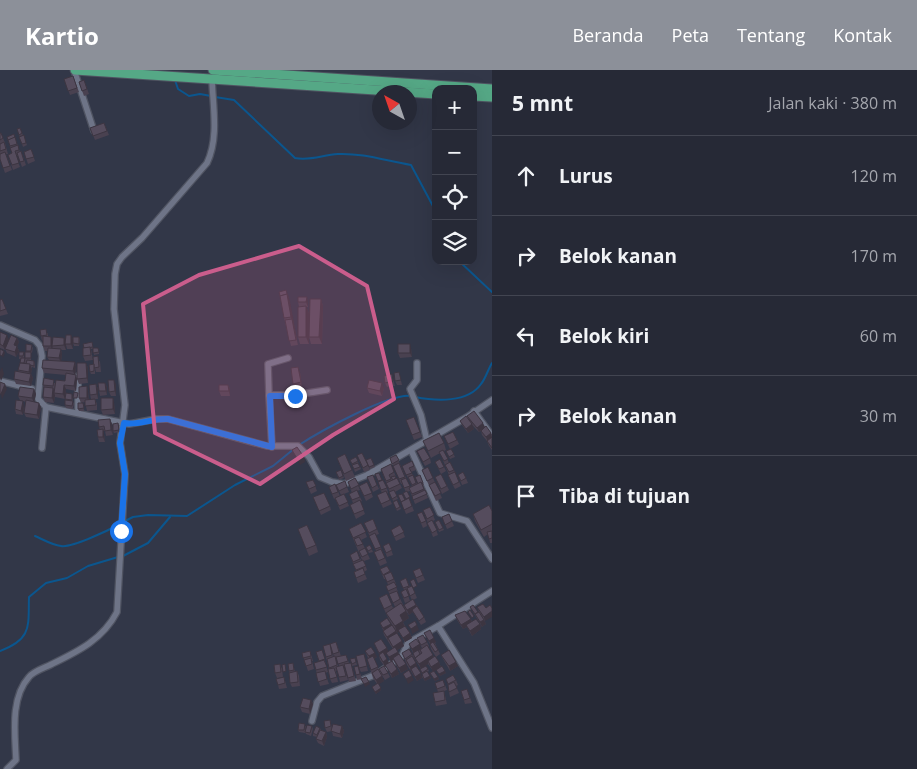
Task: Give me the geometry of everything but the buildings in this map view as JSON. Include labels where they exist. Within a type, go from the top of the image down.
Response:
[{"type":"main road","points":[[75,70],[492,89]]},
{"type":"main road","points":[[212,75],[432,94]]},
{"type":"main road","points":[[477,96],[492,98]]},
{"type":"street","points":[[75,70],[94,131]]},
{"type":"street","points":[[7,769],[16,760],[16,708],[20,692],[29,676],[82,650],[110,625],[117,612],[125,474],[120,443],[125,405],[114,308],[117,264],[207,163],[212,152],[214,137],[212,75]]},
{"type":"street","points":[[0,325],[35,340],[40,346],[42,356],[39,391],[40,403],[46,407],[129,424],[156,418],[168,419],[272,447],[300,446],[320,477],[344,484],[367,475],[492,400]]},
{"type":"street","points":[[272,447],[268,364],[288,358]]},
{"type":"street","points":[[417,363],[417,380],[410,389],[421,415],[427,440]]},
{"type":"street","points":[[78,366],[78,413]]},
{"type":"street","points":[[0,381],[39,391]]},
{"type":"street","points":[[270,396],[295,396],[327,390]]},
{"type":"street","points":[[42,448],[46,407]]},
{"type":"street","points":[[474,411],[492,436]]},
{"type":"street","points":[[411,450],[440,512],[467,521],[492,559]]},
{"type":"street","points":[[312,721],[317,702],[322,696],[381,672],[402,656],[408,643],[492,591]]},
{"type":"street","points":[[438,626],[474,683],[492,728]]},
{"type":"highlighted area","points":[[299,246],[367,286],[394,399],[333,435],[260,484],[155,433],[143,304],[199,275]]},
{"type":"waterway","points":[[175,80],[178,89],[189,96],[200,94],[211,96]]},
{"type":"waterway","points":[[215,97],[234,100],[295,158],[306,159],[348,154],[411,165],[432,204]]},
{"type":"waterway","points":[[463,265],[492,292]]},
{"type":"waterway","points":[[415,397],[442,400],[468,395],[481,384],[492,363]]},
{"type":"waterway","points":[[299,445],[337,423],[371,407],[401,397],[411,396]]},
{"type":"waterway","points":[[125,521],[133,517],[148,515],[187,516],[235,485],[273,466],[295,448]]},
{"type":"waterway","points":[[123,556],[148,543],[170,517]]},
{"type":"waterway","points":[[35,536],[54,544],[66,546],[90,538],[120,524]]},
{"type":"waterway","points":[[0,651],[11,646],[23,636],[28,623],[29,597],[46,583],[67,578],[88,566],[118,557]]},
{"type":"route","points":[[121,531],[125,474],[120,443],[124,423],[129,424],[156,418],[168,419],[189,423],[272,447],[270,396],[295,396]]}]
